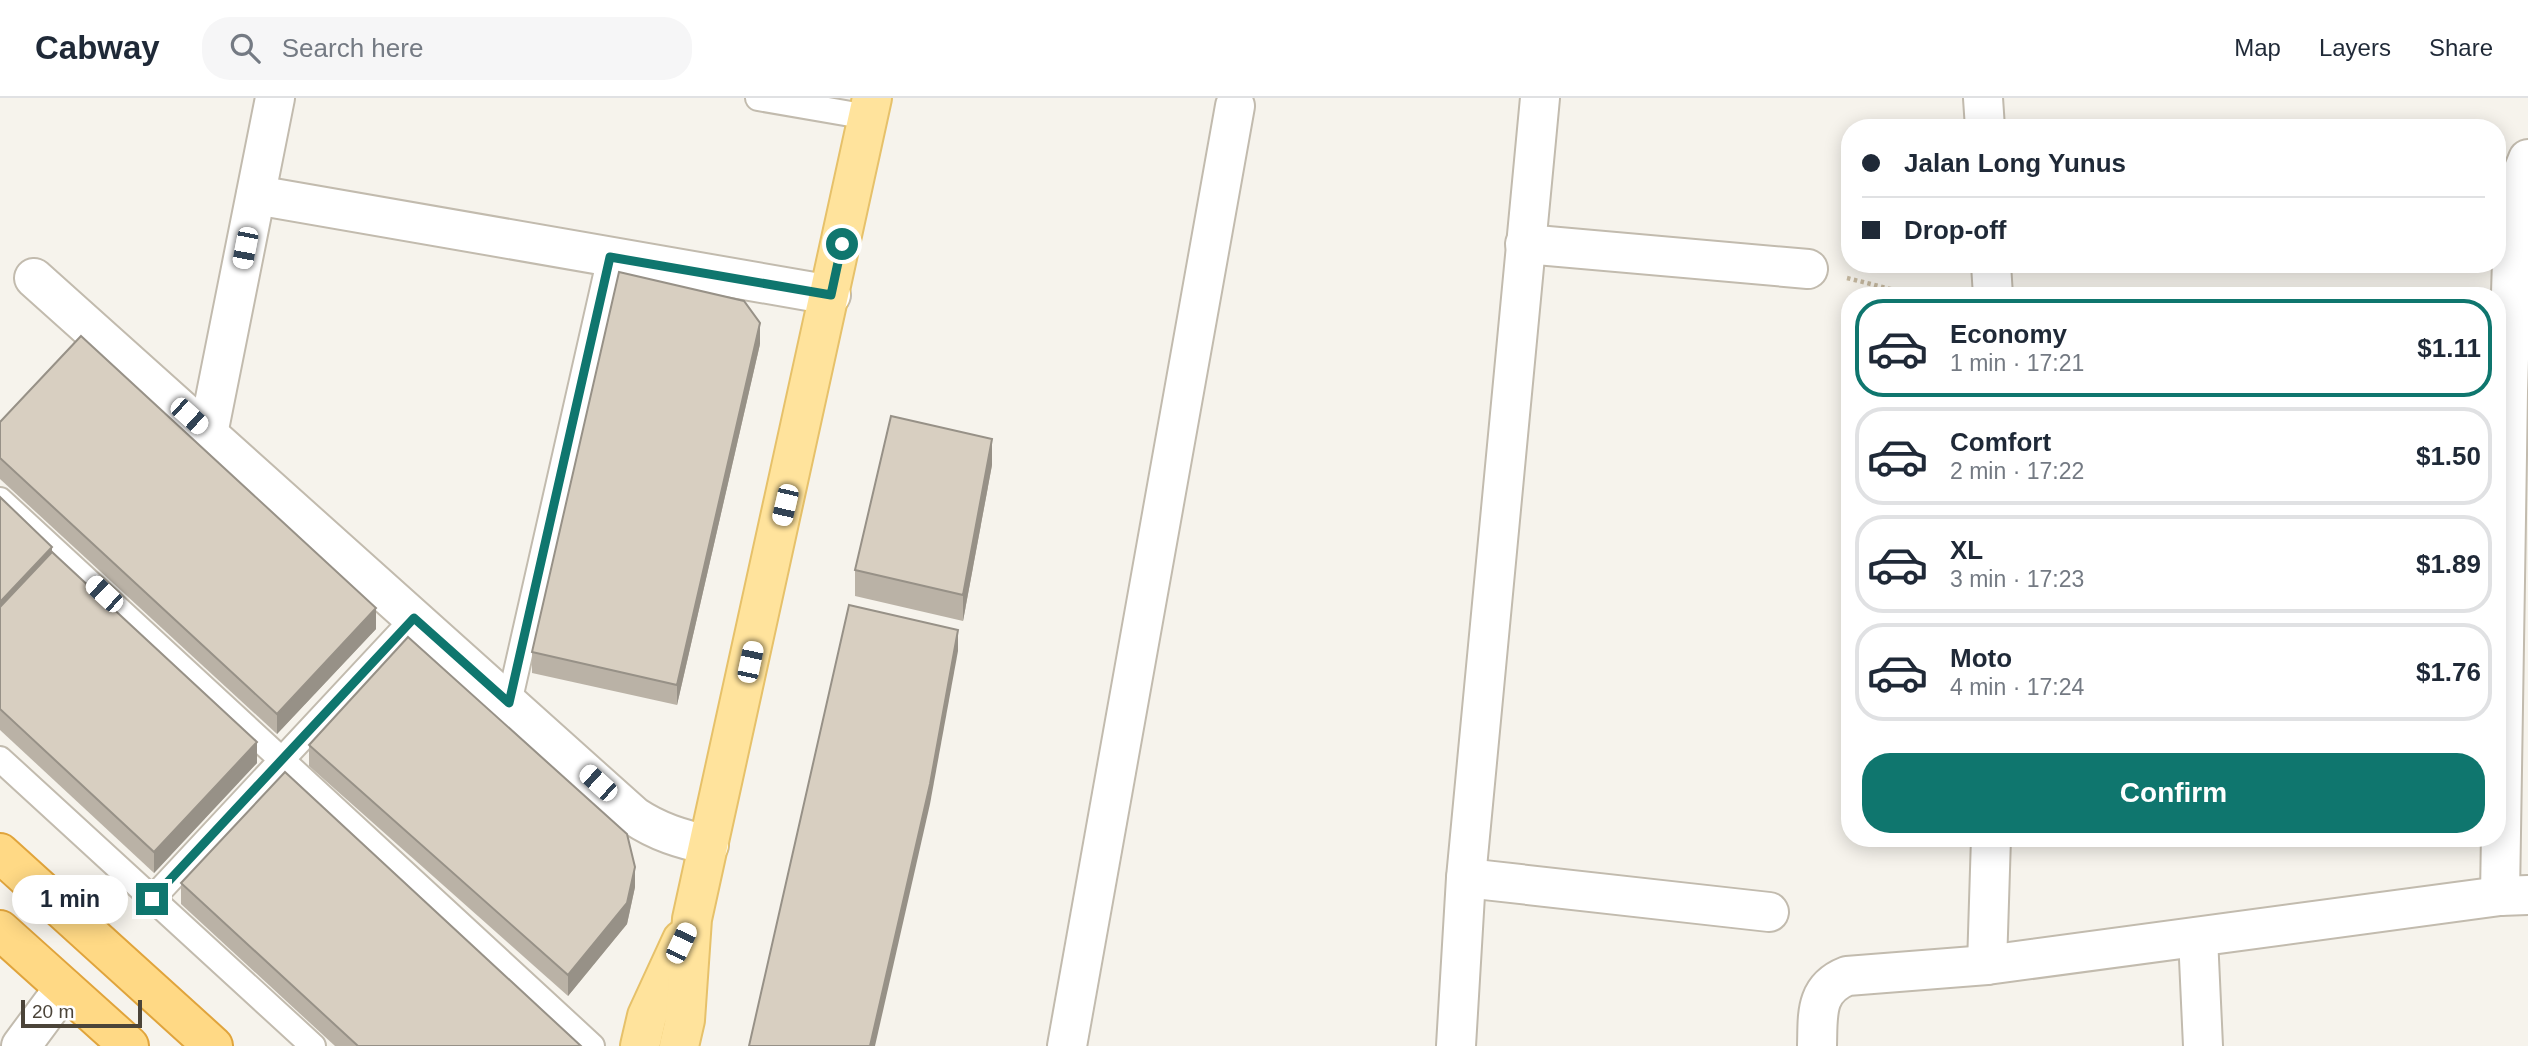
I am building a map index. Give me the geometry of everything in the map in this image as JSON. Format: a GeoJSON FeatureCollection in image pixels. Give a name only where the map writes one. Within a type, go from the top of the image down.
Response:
{"type":"FeatureCollection","features":[{"type":"Feature","properties":{"kind":"highway"},"geometry":{"type":"LineString","coordinates":[[0,853],[213,1046]]}},
{"type":"Feature","properties":{"kind":"highway"},"geometry":{"type":"LineString","coordinates":[[0,930],[129,1046]]}},
{"type":"Feature","properties":{"kind":"main road"},"geometry":{"type":"LineString","coordinates":[[679,1046],[685,1020],[692,919],[870,108]]}},
{"type":"Feature","properties":{"kind":"main road"},"geometry":{"type":"LineString","coordinates":[[640,1046],[647,1016],[692,919]]}},
{"type":"Feature","properties":{"kind":"street"},"geometry":{"type":"LineString","coordinates":[[208,434],[275,98]]}},
{"type":"Feature","properties":{"kind":"street"},"geometry":{"type":"LineString","coordinates":[[1456,1046],[1466,878],[1540,98]]}},
{"type":"Feature","properties":{"kind":"street"},"geometry":{"type":"LineString","coordinates":[[1983,98],[1984,119]]}},
{"type":"Feature","properties":{"kind":"street"},"geometry":{"type":"LineString","coordinates":[[1068,1046],[1235,106]]}},
{"type":"Feature","properties":{"kind":"street"},"geometry":{"type":"LineString","coordinates":[[1817,1046],[1821,995],[1836,980],[1847,976],[1987,965],[2514,895],[2514,194],[2528,159]]}},
{"type":"Feature","properties":{"kind":"street"},"geometry":{"type":"LineString","coordinates":[[256,195],[831,295]]}},
{"type":"Feature","properties":{"kind":"street"},"geometry":{"type":"LineString","coordinates":[[1525,244],[1808,270]]}},
{"type":"Feature","properties":{"kind":"street"},"geometry":{"type":"LineString","coordinates":[[34,278],[652,828],[709,845]]}},
{"type":"Feature","properties":{"kind":"street"},"geometry":{"type":"LineString","coordinates":[[1987,965],[1991,847]]}},
{"type":"Feature","properties":{"kind":"street"},"geometry":{"type":"LineString","coordinates":[[1466,878],[1769,912]]}},
{"type":"Feature","properties":{"kind":"street"},"geometry":{"type":"LineString","coordinates":[[2198,937],[2203,1046]]}},
{"type":"Feature","properties":{"kind":"street"},"geometry":{"type":"LineString","coordinates":[[20,1046],[64,988]]}},
{"type":"Feature","properties":{"kind":"lane"},"geometry":{"type":"LineString","coordinates":[[758,98],[870,108]]}},
{"type":"Feature","properties":{"kind":"lane"},"geometry":{"type":"LineString","coordinates":[[509,703],[610,257]]}},
{"type":"Feature","properties":{"kind":"lane"},"geometry":{"type":"LineString","coordinates":[[0,500],[592,1046]]}},
{"type":"Feature","properties":{"kind":"lane"},"geometry":{"type":"LineString","coordinates":[[152,899],[414,618]]}},
{"type":"Feature","properties":{"kind":"lane"},"geometry":{"type":"LineString","coordinates":[[0,759],[313,1046]]}},
{"type":"Feature","properties":{"kind":"path"},"geometry":{"type":"LineString","coordinates":[[1808,270],[1880,287]]}},
{"type":"Feature","properties":{"kind":"building"},"geometry":{"type":"Polygon","coordinates":[[[619,272],[744,301],[760,323],[677,685],[532,652],[619,272]]]}},
{"type":"Feature","properties":{"kind":"building"},"geometry":{"type":"Polygon","coordinates":[[[81,336],[376,608],[277,714],[0,458],[0,422],[81,336]]]}},
{"type":"Feature","properties":{"kind":"building"},"geometry":{"type":"Polygon","coordinates":[[[891,416],[992,439],[963,595],[855,570],[891,416]]]}},
{"type":"Feature","properties":{"kind":"building"},"geometry":{"type":"Polygon","coordinates":[[[0,497],[52,547],[0,602],[0,497]]]}},
{"type":"Feature","properties":{"kind":"building"},"geometry":{"type":"Polygon","coordinates":[[[52,552],[257,742],[154,852],[0,709],[0,607],[52,552]]]}},
{"type":"Feature","properties":{"kind":"building"},"geometry":{"type":"Polygon","coordinates":[[[849,605],[958,630],[930,784],[870,1046],[749,1046],[849,605]]]}},
{"type":"Feature","properties":{"kind":"building"},"geometry":{"type":"Polygon","coordinates":[[[408,637],[627,834],[635,867],[627,903],[568,975],[309,745],[408,637]]]}},
{"type":"Feature","properties":{"kind":"building"},"geometry":{"type":"Polygon","coordinates":[[[285,772],[581,1046],[358,1046],[181,883],[285,772]]]}},
{"type":"Feature","properties":{"kind":"route"},"geometry":{"type":"LineString","coordinates":[[152,899],[414,618],[509,703],[610,257],[831,295],[842,244]]}}]}
